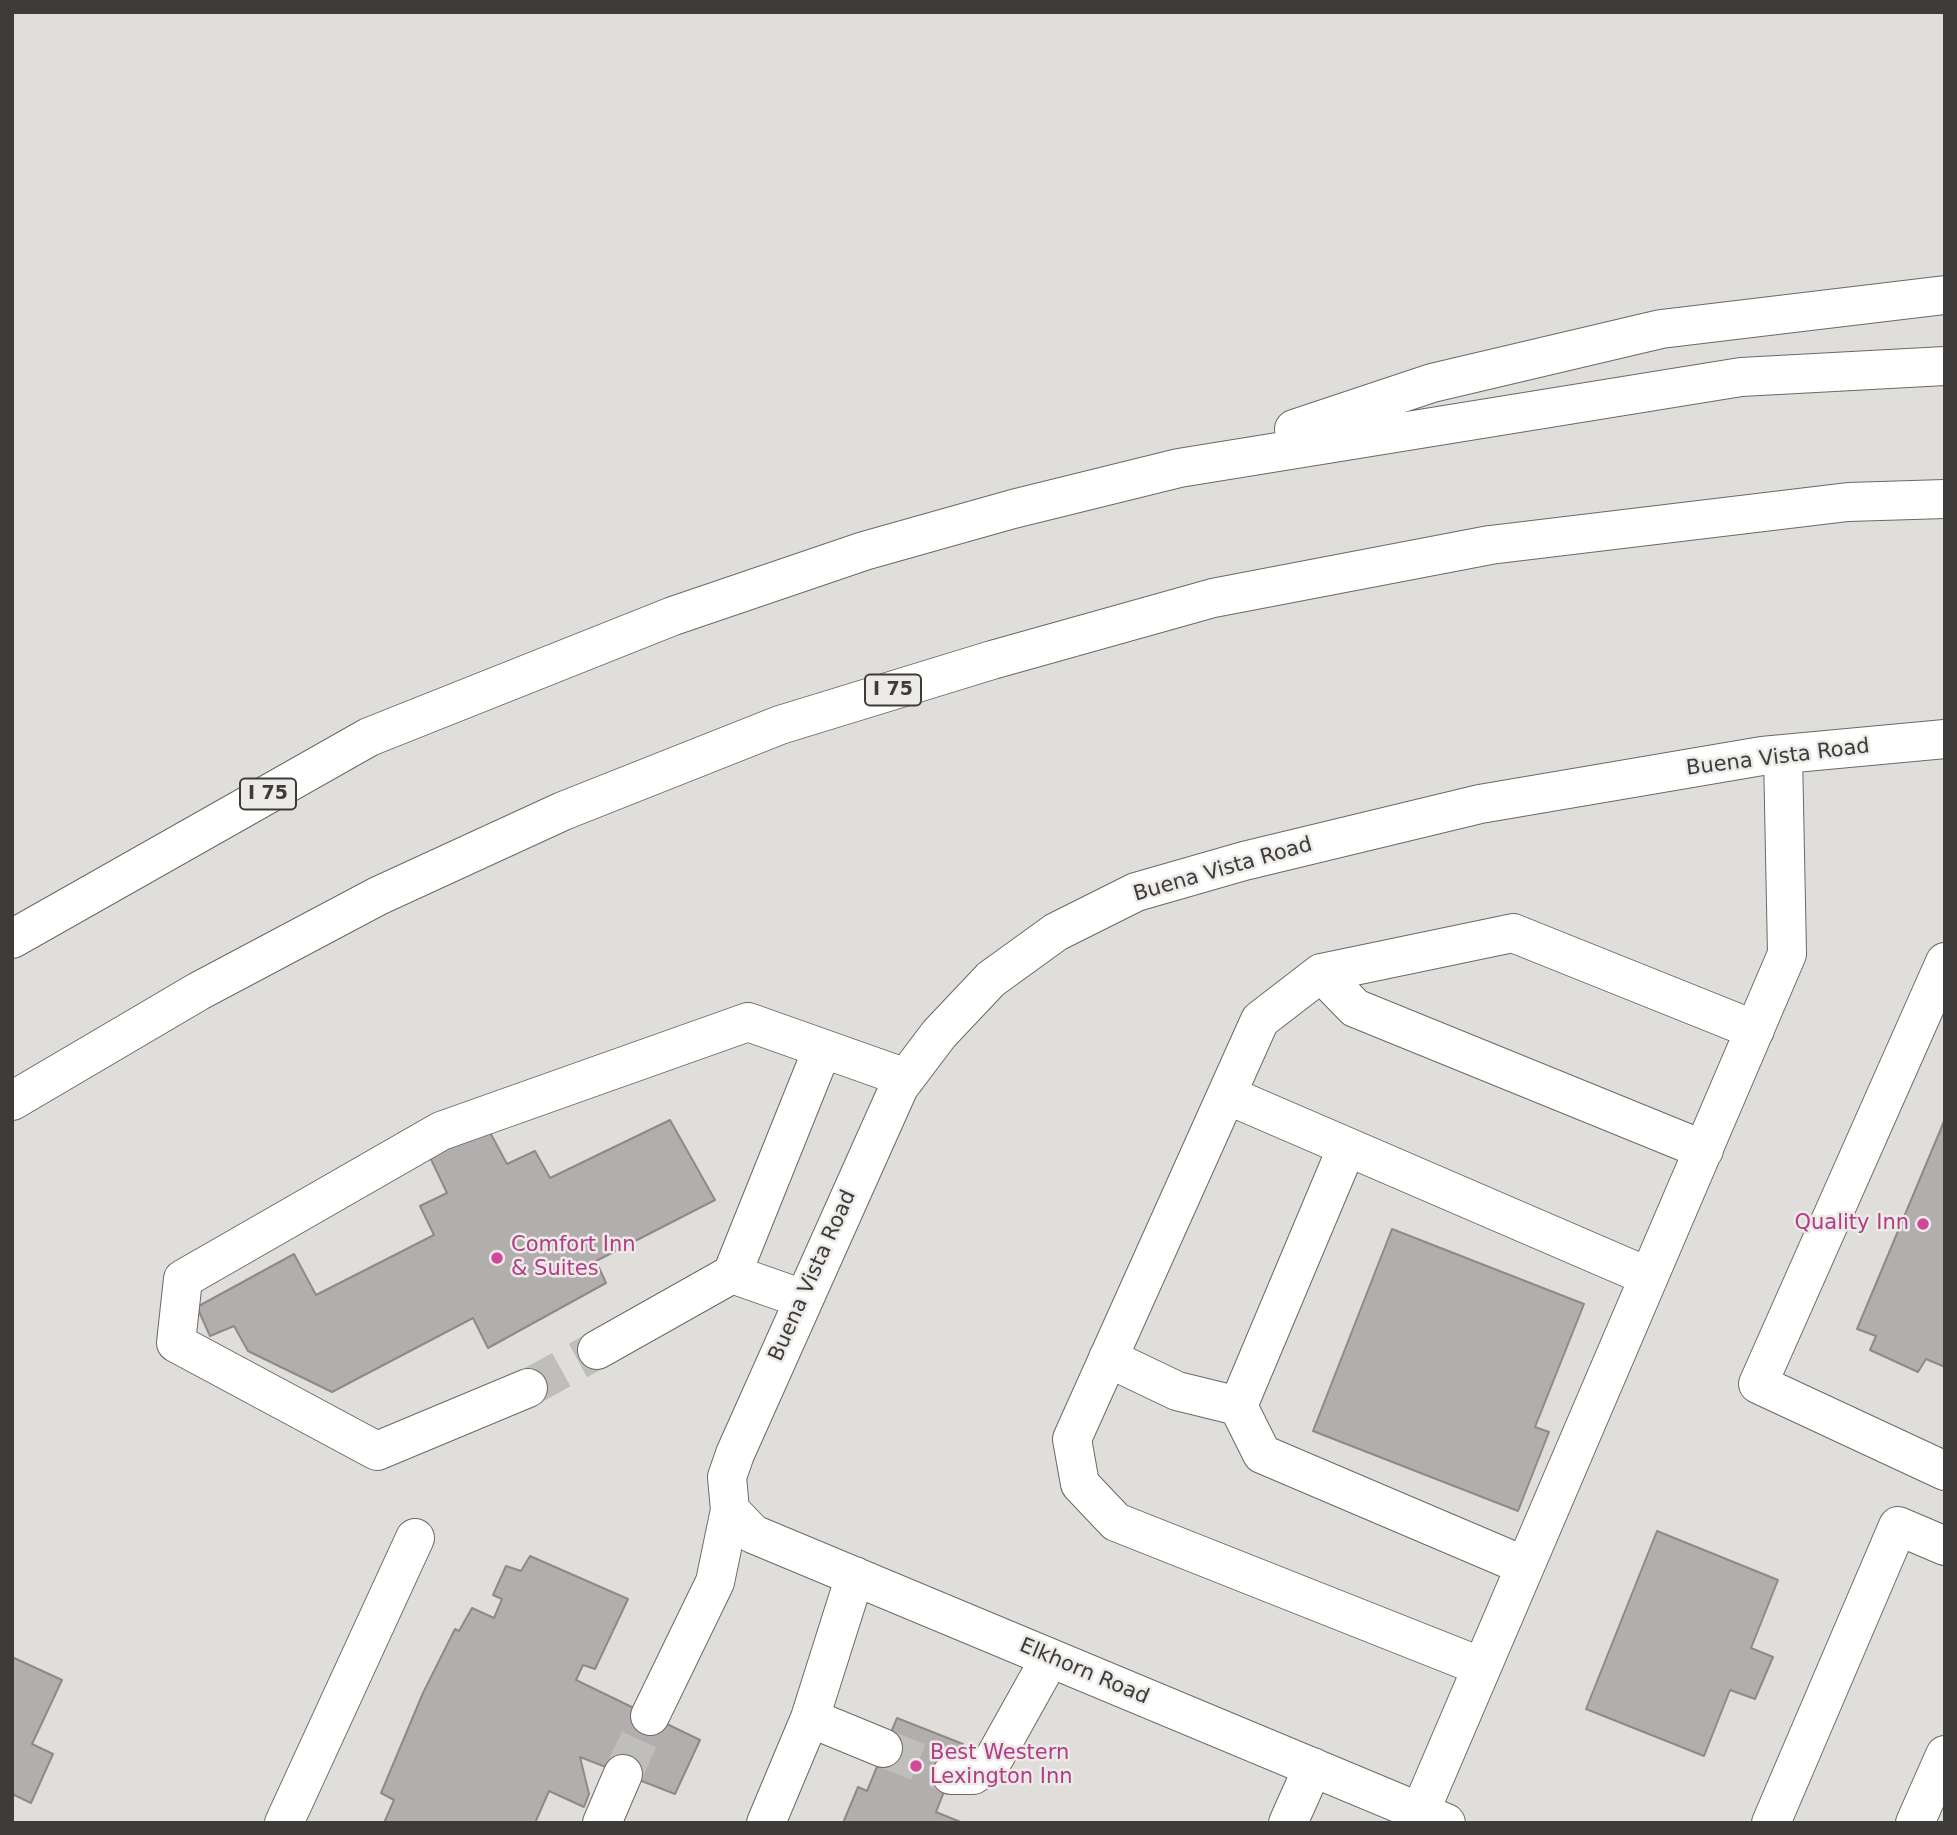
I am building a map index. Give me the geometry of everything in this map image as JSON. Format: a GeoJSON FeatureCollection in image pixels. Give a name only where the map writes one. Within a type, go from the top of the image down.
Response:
{"type":"FeatureCollection","features":[{"type":"Feature","properties":{"kind":"main road"},"geometry":{"type":"LineString","coordinates":[[1179,468],[1432,383],[1661,329],[1945,295]]}},
{"type":"Feature","properties":{"kind":"main road","name":"I 75"},"geometry":{"type":"LineString","coordinates":[[12,939],[369,737],[673,616],[864,551],[1013,509],[1179,468],[1741,377],[1945,366]]}},
{"type":"Feature","properties":{"kind":"main road","name":"I 75"},"geometry":{"type":"LineString","coordinates":[[12,1101],[199,991],[378,896],[563,811],[780,724],[992,660],[1213,598],[1490,545],[1848,502],[1945,499]]}},
{"type":"Feature","properties":{"kind":"main road"},"geometry":{"type":"LineString","coordinates":[[1848,502],[1945,516]]}},
{"type":"Feature","properties":{"kind":"main road","name":"Buena Vista Road"},"geometry":{"type":"LineString","coordinates":[[650,1716],[715,1582],[730,1510],[727,1477],[735,1454],[871,1144],[906,1078],[939,1034],[991,979],[1056,932],[1136,892],[1244,861],[1480,804],[1783,754],[1945,739]]}},
{"type":"Feature","properties":{"kind":"main road"},"geometry":{"type":"LineString","coordinates":[[1433,1817],[1482,1667],[1787,954],[1783,754]]}},
{"type":"Feature","properties":{"kind":"main road"},"geometry":{"type":"LineString","coordinates":[[1482,1667],[1116,1522],[1080,1484],[1072,1439],[1260,1020],[1321,973],[1513,933],[1755,1030]]}},
{"type":"Feature","properties":{"kind":"main road"},"geometry":{"type":"LineString","coordinates":[[1945,962],[1758,1384],[1945,1471]]}},
{"type":"Feature","properties":{"kind":"main road"},"geometry":{"type":"LineString","coordinates":[[1321,973],[1355,1008],[1704,1150]]}},
{"type":"Feature","properties":{"kind":"main road"},"geometry":{"type":"LineString","coordinates":[[528,1388],[377,1451],[176,1343],[183,1279],[441,1131],[748,1022],[906,1078]]}},
{"type":"Feature","properties":{"kind":"main road"},"geometry":{"type":"LineString","coordinates":[[597,1350],[732,1274],[822,1050]]}},
{"type":"Feature","properties":{"kind":"main road"},"geometry":{"type":"LineString","coordinates":[[1227,1095],[1649,1277]]}},
{"type":"Feature","properties":{"kind":"main road"},"geometry":{"type":"LineString","coordinates":[[1347,1147],[1238,1406],[1262,1454],[1525,1566]]}},
{"type":"Feature","properties":{"kind":"main road"},"geometry":{"type":"LineString","coordinates":[[732,1274],[803,1299]]}},
{"type":"Feature","properties":{"kind":"main road"},"geometry":{"type":"LineString","coordinates":[[1108,1358],[1177,1391],[1238,1406]]}},
{"type":"Feature","properties":{"kind":"main road","name":"Elkhorn Road"},"geometry":{"type":"LineString","coordinates":[[730,1510],[753,1534],[1433,1817]]}},
{"type":"Feature","properties":{"kind":"main road"},"geometry":{"type":"LineString","coordinates":[[1771,1823],[1898,1526],[1945,1546]]}},
{"type":"Feature","properties":{"kind":"main road"},"geometry":{"type":"LineString","coordinates":[[284,1823],[415,1538]]}},
{"type":"Feature","properties":{"kind":"main road"},"geometry":{"type":"LineString","coordinates":[[766,1823],[810,1718],[855,1576]]}},
{"type":"Feature","properties":{"kind":"main road"},"geometry":{"type":"LineString","coordinates":[[951,1775],[973,1774],[992,1762],[1050,1658]]}},
{"type":"Feature","properties":{"kind":"main road"},"geometry":{"type":"LineString","coordinates":[[810,1718],[883,1748]]}},
{"type":"Feature","properties":{"kind":"main road"},"geometry":{"type":"LineString","coordinates":[[1915,1823],[1945,1755]]}},
{"type":"Feature","properties":{"kind":"main road"},"geometry":{"type":"LineString","coordinates":[[1288,1823],[1312,1767]]}},
{"type":"Feature","properties":{"kind":"main road"},"geometry":{"type":"LineString","coordinates":[[602,1823],[623,1774]]}},
{"type":"Feature","properties":{"kind":"building","name":"Quality Inn"},"geometry":{"type":"Polygon","coordinates":[[[1945,1119],[1945,1367],[1926,1359],[1918,1372],[1870,1350],[1876,1336],[1857,1329],[1945,1119]]]}},
{"type":"Feature","properties":{"kind":"building","name":"Comfort Inn & Suites"},"geometry":{"type":"Polygon","coordinates":[[[670,1120],[715,1200],[596,1261],[606,1283],[488,1348],[473,1318],[332,1392],[248,1351],[234,1326],[210,1336],[197,1307],[294,1254],[316,1295],[434,1235],[420,1206],[447,1193],[428,1153],[486,1125],[507,1164],[535,1151],[550,1178],[670,1120]]]}},
{"type":"Feature","properties":{"kind":"building"},"geometry":{"type":"Polygon","coordinates":[[[1392,1229],[1584,1304],[1535,1427],[1549,1432],[1518,1511],[1313,1431],[1392,1229]]]}},
{"type":"Feature","properties":{"kind":"building"},"geometry":{"type":"Polygon","coordinates":[[[1657,1531],[1778,1580],[1751,1648],[1773,1657],[1755,1699],[1730,1690],[1704,1756],[1586,1709],[1657,1531]]]}},
{"type":"Feature","properties":{"kind":"building"},"geometry":{"type":"Polygon","coordinates":[[[530,1556],[628,1599],[595,1669],[583,1665],[576,1680],[700,1740],[675,1794],[580,1757],[589,1794],[584,1807],[549,1791],[535,1823],[384,1823],[394,1800],[381,1793],[423,1693],[455,1629],[459,1631],[472,1608],[494,1618],[502,1599],[493,1595],[506,1566],[521,1571],[530,1556]]]}},
{"type":"Feature","properties":{"kind":"building"},"geometry":{"type":"Polygon","coordinates":[[[12,1657],[62,1680],[32,1744],[53,1754],[31,1803],[12,1794],[12,1657]]]}},
{"type":"Feature","properties":{"kind":"building","name":"Best Western Lexington Inn"},"geometry":{"type":"Polygon","coordinates":[[[897,1718],[963,1744],[936,1812],[963,1823],[843,1823],[858,1787],[867,1791],[897,1718]]]}},
{"type":"Feature","properties":{"kind":"tunnel"},"geometry":{"type":"LineString","coordinates":[[528,1388],[597,1350]]}},
{"type":"Feature","properties":{"kind":"tunnel"},"geometry":{"type":"LineString","coordinates":[[623,1774],[650,1716]]}},
{"type":"Feature","properties":{"kind":"tunnel"},"geometry":{"type":"LineString","coordinates":[[883,1748],[951,1775]]}},
{"type":"Feature","properties":{"kind":"place","name":"Quality Inn"},"geometry":{"type":"Point","coordinates":[1923,1224]}},
{"type":"Feature","properties":{"kind":"place","name":"Comfort Inn & Suites"},"geometry":{"type":"Point","coordinates":[497,1258]}},
{"type":"Feature","properties":{"kind":"place","name":"Best Western Lexington Inn"},"geometry":{"type":"Point","coordinates":[916,1766]}}]}
